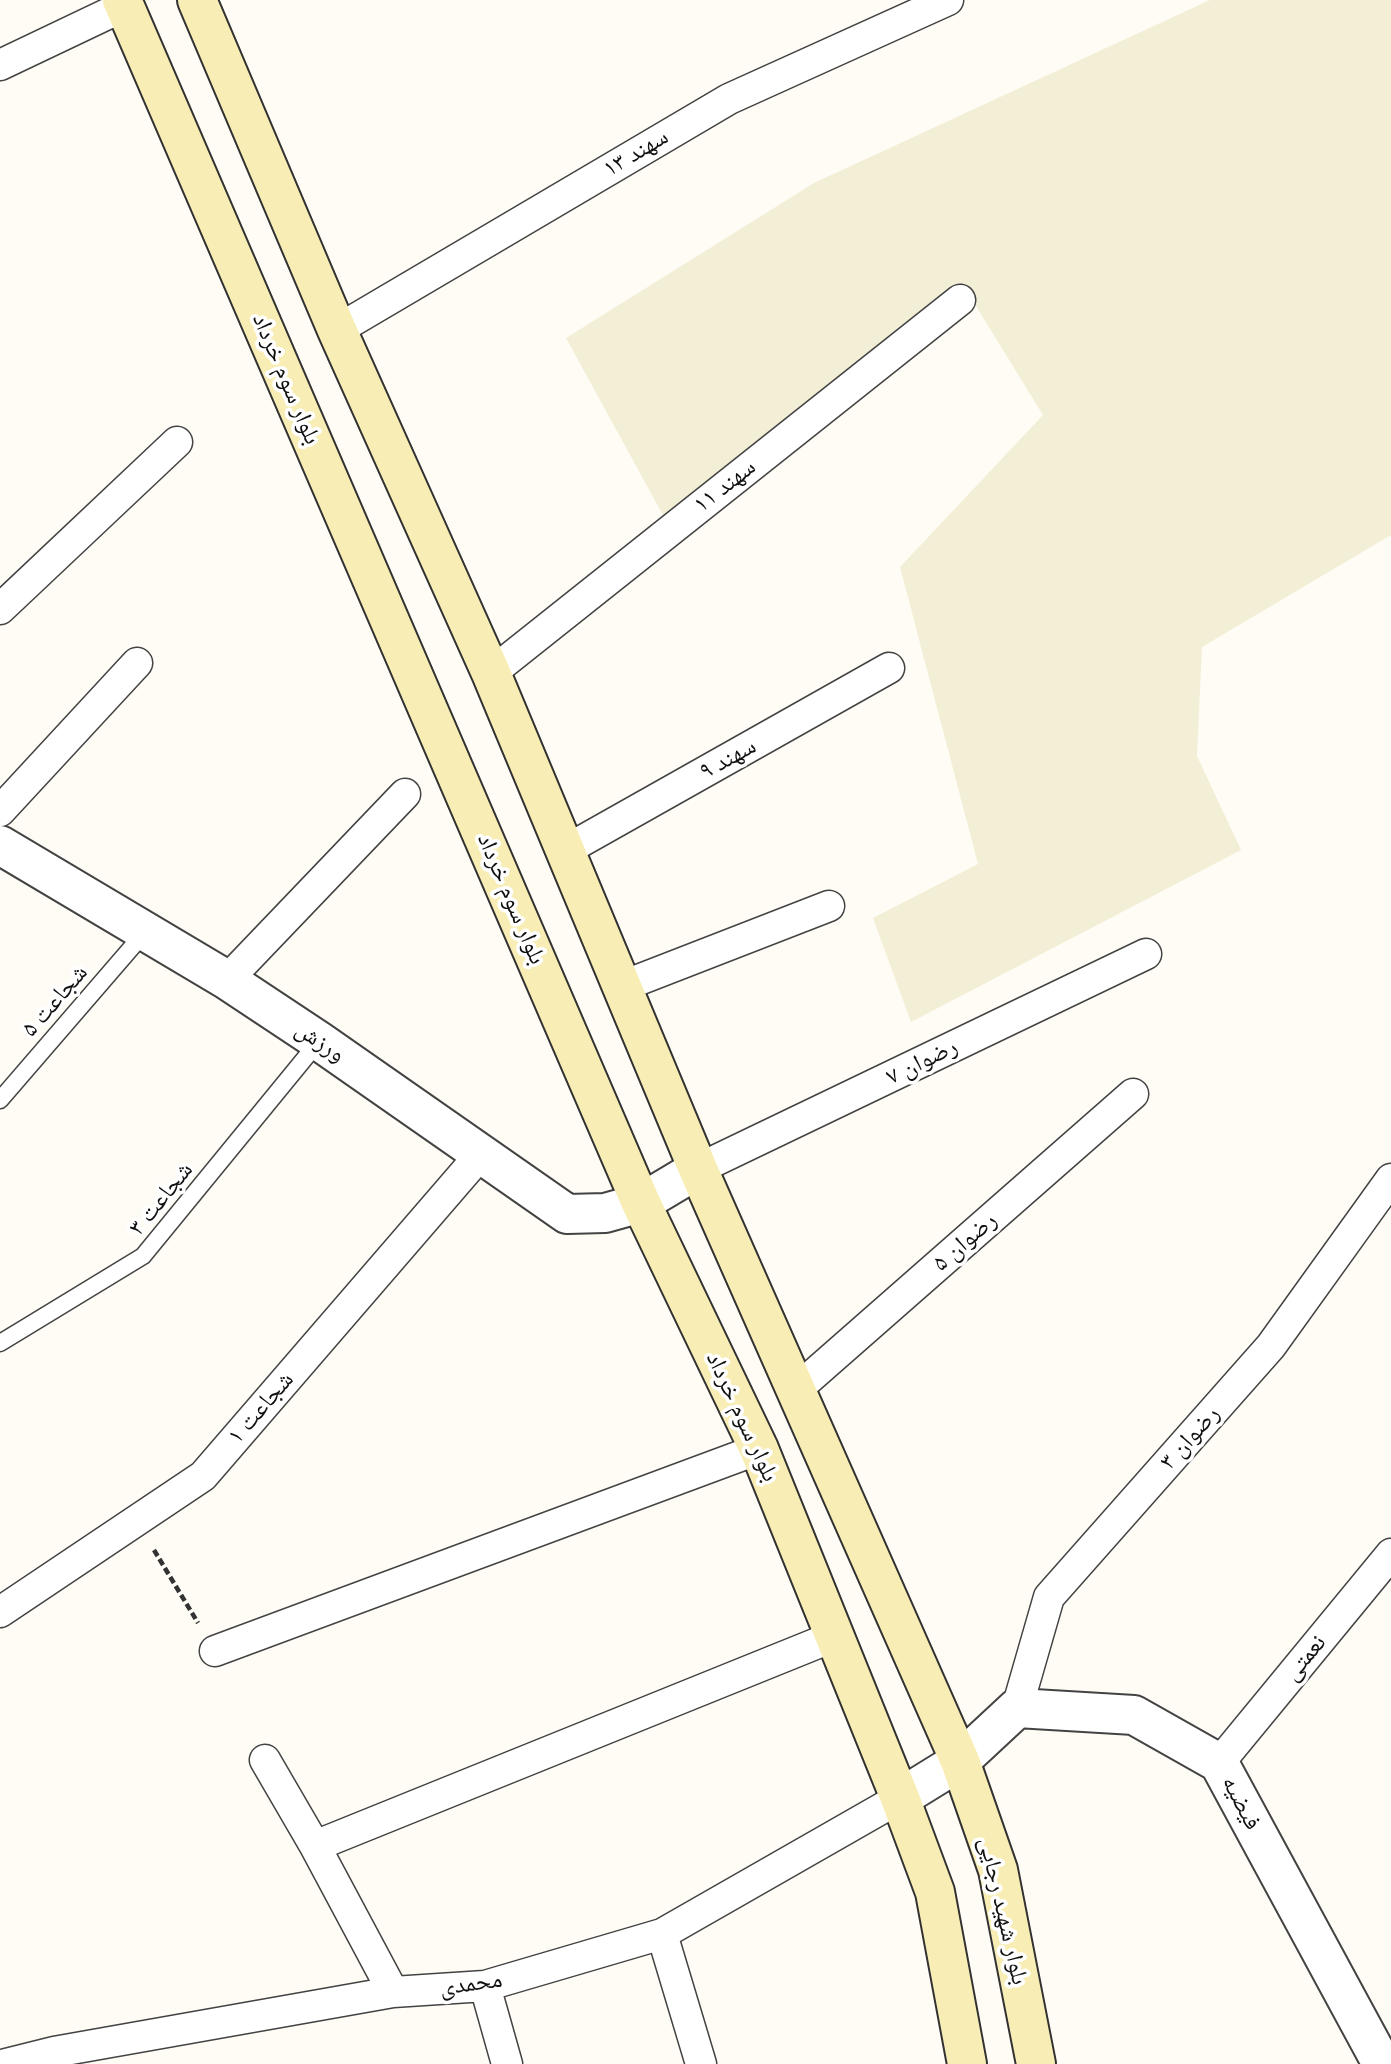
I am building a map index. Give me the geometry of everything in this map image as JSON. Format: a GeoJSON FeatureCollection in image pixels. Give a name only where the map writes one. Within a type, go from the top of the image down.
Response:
{"type":"FeatureCollection","features":[{"type":"Feature","properties":{"kind":"main road"},"geometry":{"type":"LineString","coordinates":[[197,0],[337,330],[491,673],[698,1169],[960,1761]]}},
{"type":"Feature","properties":{"kind":"main road","name":"بلوار سوم خرداد"},"geometry":{"type":"LineString","coordinates":[[123,3],[641,1203],[759,1449],[900,1798]]}},
{"type":"Feature","properties":{"kind":"main road","name":"بلوار شهید رجایی"},"geometry":{"type":"LineString","coordinates":[[960,1761],[998,1870],[1035,2064]]}},
{"type":"Feature","properties":{"kind":"main road"},"geometry":{"type":"LineString","coordinates":[[900,1798],[935,1892],[967,2064]]}},
{"type":"Feature","properties":{"kind":"street","name":"سهند ۱۳"},"geometry":{"type":"LineString","coordinates":[[337,330],[729,99],[948,0]]}},
{"type":"Feature","properties":{"kind":"street"},"geometry":{"type":"LineString","coordinates":[[0,65],[123,3]]}},
{"type":"Feature","properties":{"kind":"street","name":"سهند ۱۱"},"geometry":{"type":"LineString","coordinates":[[491,673],[960,300]]}},
{"type":"Feature","properties":{"kind":"street"},"geometry":{"type":"LineString","coordinates":[[0,609],[177,442]]}},
{"type":"Feature","properties":{"kind":"street"},"geometry":{"type":"LineString","coordinates":[[0,811],[137,663]]}},
{"type":"Feature","properties":{"kind":"street","name":"سهند ۹"},"geometry":{"type":"LineString","coordinates":[[566,850],[889,667]]}},
{"type":"Feature","properties":{"kind":"street"},"geometry":{"type":"LineString","coordinates":[[228,980],[405,794]]}},
{"type":"Feature","properties":{"kind":"street","name":"ورزش"},"geometry":{"type":"LineString","coordinates":[[0,845],[228,980],[566,1214],[605,1213],[641,1203],[698,1169]]}},
{"type":"Feature","properties":{"kind":"street"},"geometry":{"type":"LineString","coordinates":[[623,986],[828,905]]}},
{"type":"Feature","properties":{"kind":"street","name":"رضوان ۷"},"geometry":{"type":"LineString","coordinates":[[698,1169],[1146,954]]}},
{"type":"Feature","properties":{"kind":"street","name":"رضوان ۵"},"geometry":{"type":"LineString","coordinates":[[797,1389],[1133,1094]]}},
{"type":"Feature","properties":{"kind":"street","name":"شجاعت ۱"},"geometry":{"type":"LineString","coordinates":[[0,1612],[202,1476],[480,1155]]}},
{"type":"Feature","properties":{"kind":"street","name":"رضوان ۳"},"geometry":{"type":"LineString","coordinates":[[1017,1708],[1049,1597],[1272,1346],[1391,1179]]}},
{"type":"Feature","properties":{"kind":"street"},"geometry":{"type":"LineString","coordinates":[[215,1651],[759,1449]]}},
{"type":"Feature","properties":{"kind":"street","name":"نعمتی"},"geometry":{"type":"LineString","coordinates":[[1219,1763],[1391,1554]]}},
{"type":"Feature","properties":{"kind":"street"},"geometry":{"type":"LineString","coordinates":[[315,1846],[835,1636]]}},
{"type":"Feature","properties":{"kind":"street"},"geometry":{"type":"LineString","coordinates":[[900,1798],[960,1761],[1017,1708]]}},
{"type":"Feature","properties":{"kind":"street","name":"فیضیه"},"geometry":{"type":"LineString","coordinates":[[1017,1708],[1134,1715],[1219,1763],[1382,2064]]}},
{"type":"Feature","properties":{"kind":"street"},"geometry":{"type":"LineString","coordinates":[[265,1760],[315,1846],[393,1992]]}},
{"type":"Feature","properties":{"kind":"street","name":"محمدی"},"geometry":{"type":"LineString","coordinates":[[6,2064],[57,2058],[393,1992],[485,1986],[662,1934],[900,1798]]}},
{"type":"Feature","properties":{"kind":"street"},"geometry":{"type":"LineString","coordinates":[[662,1934],[701,2064]]}},
{"type":"Feature","properties":{"kind":"street"},"geometry":{"type":"LineString","coordinates":[[485,1986],[507,2064]]}},
{"type":"Feature","properties":{"kind":"lane","name":"شجاعت ۵"},"geometry":{"type":"LineString","coordinates":[[0,1100],[145,932]]}},
{"type":"Feature","properties":{"kind":"lane","name":"شجاعت ۳"},"geometry":{"type":"LineString","coordinates":[[0,1343],[143,1256],[319,1041]]}},
{"type":"Feature","properties":{"kind":"path"},"geometry":{"type":"LineString","coordinates":[[137,1522],[215,1651]]}},
{"type":"Feature","properties":{"kind":"shaded area"},"geometry":{"type":"Polygon","coordinates":[[[1210,0],[1391,0],[1391,535],[1202,647],[1197,756],[1241,850],[911,1022],[873,918],[978,864],[900,567],[1043,415],[971,298],[675,537],[566,338],[814,183],[1210,0]]]}}]}
